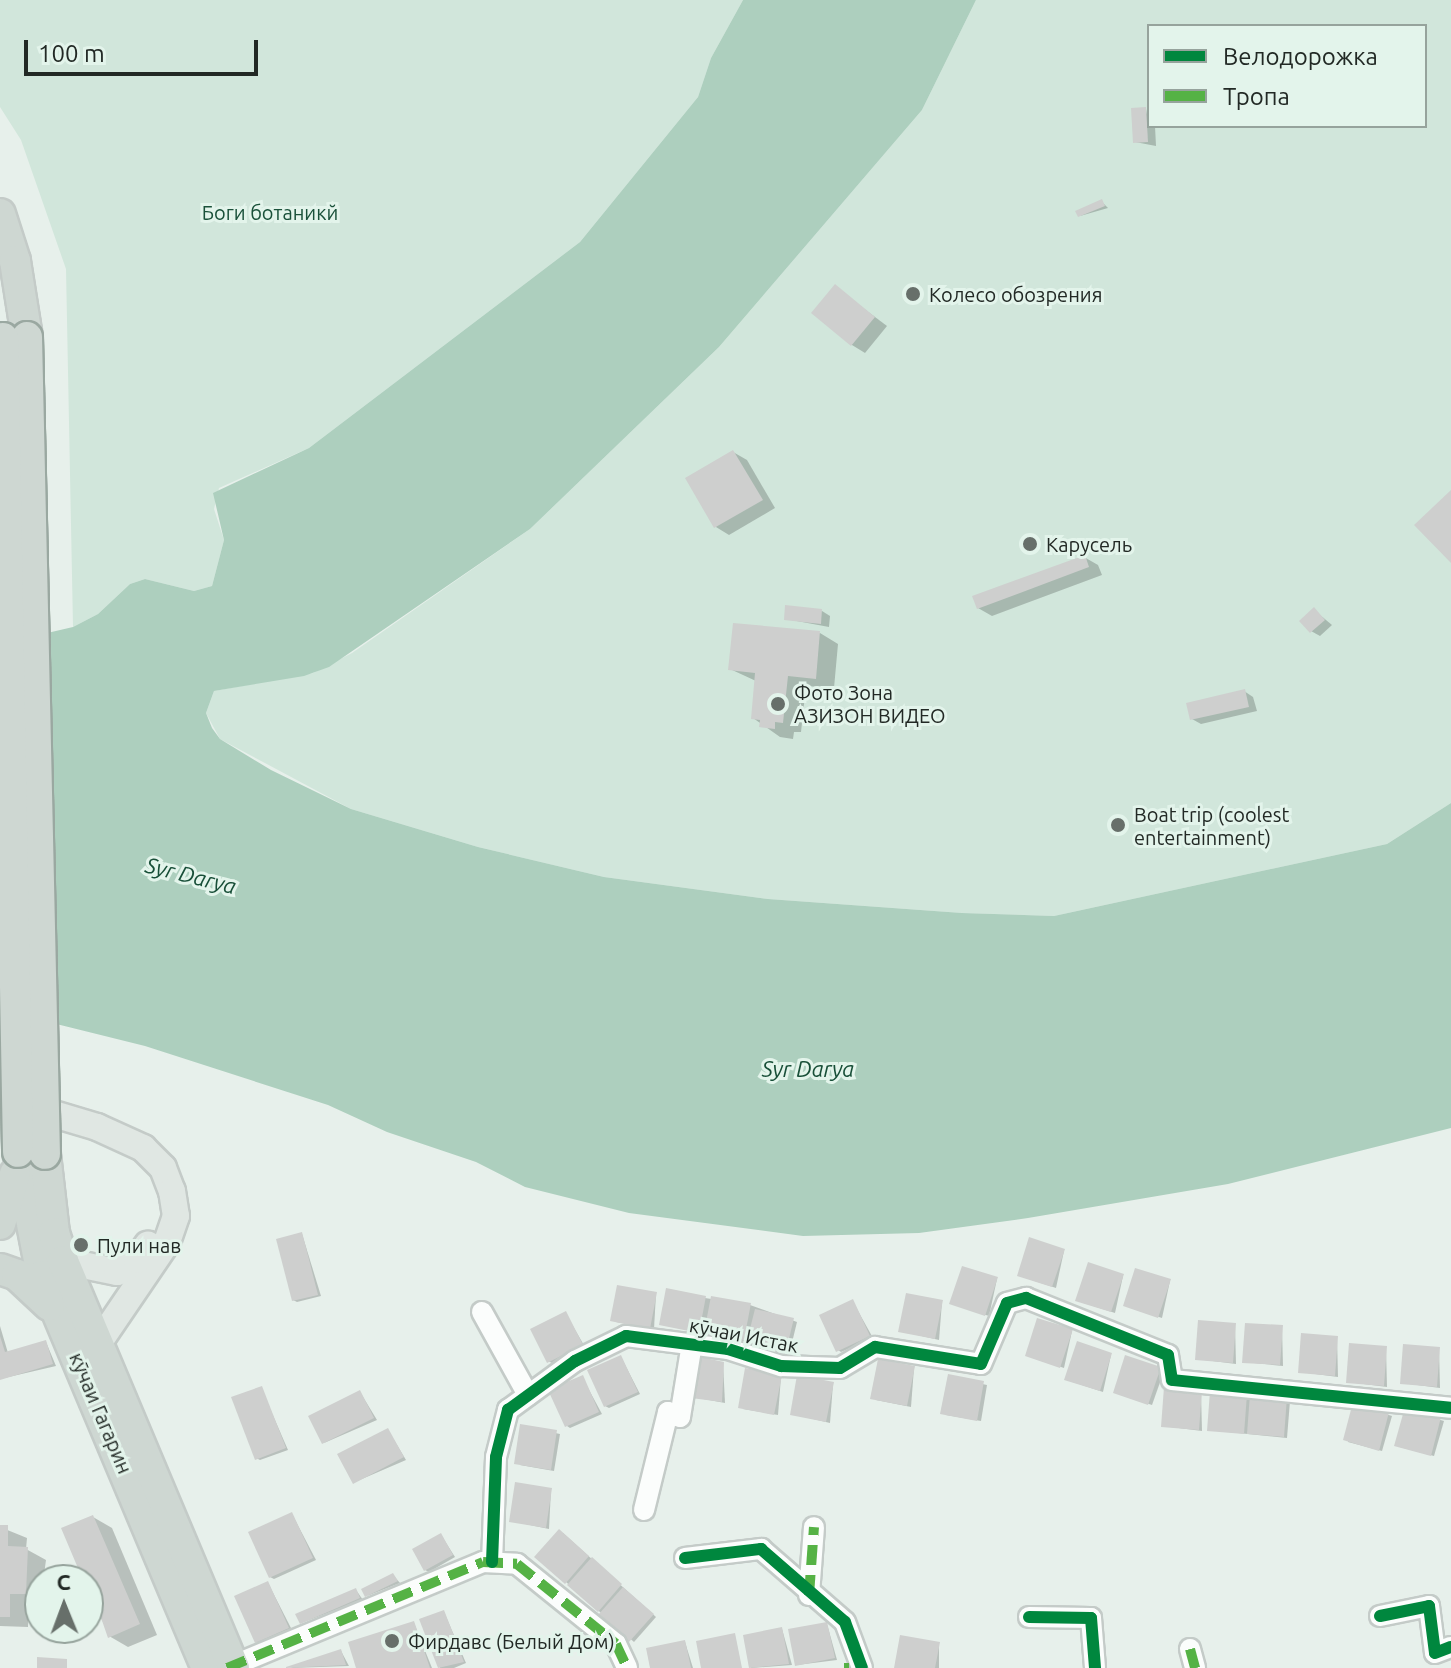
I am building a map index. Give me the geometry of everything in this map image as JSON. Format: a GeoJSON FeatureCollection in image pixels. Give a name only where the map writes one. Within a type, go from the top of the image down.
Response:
{"type":"FeatureCollection","features":[{"type":"Feature","properties":{"kind":"highway"},"geometry":{"type":"LineString","coordinates":[[0,214],[15,261],[10,331],[31,1153],[0,1224]]}},
{"type":"Feature","properties":{"kind":"highway","name":"кӯчаи Гагарин"},"geometry":{"type":"LineString","coordinates":[[31,1153],[63,1261],[225,1667]]}},
{"type":"Feature","properties":{"kind":"highway","name":"кӯчаи Гагарин"},"geometry":{"type":"LineString","coordinates":[[31,1153],[42,1276],[225,1667]]}},
{"type":"Feature","properties":{"kind":"highway"},"geometry":{"type":"LineString","coordinates":[[0,1269],[17,1275],[61,1316]]}},
{"type":"Feature","properties":{"kind":"main road"},"geometry":{"type":"LineString","coordinates":[[0,1098],[97,1127],[143,1148],[163,1168],[172,1191],[176,1216],[167,1242],[102,1358]]}},
{"type":"Feature","properties":{"kind":"main road"},"geometry":{"type":"LineString","coordinates":[[0,1109],[95,1137],[136,1158],[152,1173],[163,1198],[160,1221],[137,1260],[117,1272],[63,1261]]}},
{"type":"Feature","properties":{"kind":"street","name":"кӯчаи Истак"},"geometry":{"type":"LineString","coordinates":[[492,1562],[496,1457],[508,1410],[575,1361],[626,1336],[692,1344],[781,1366],[840,1368],[875,1347],[981,1364],[1007,1303],[1026,1298],[1168,1355],[1172,1380],[1451,1408]]}},
{"type":"Feature","properties":{"kind":"street"},"geometry":{"type":"LineString","coordinates":[[482,1312],[528,1395]]}},
{"type":"Feature","properties":{"kind":"street"},"geometry":{"type":"LineString","coordinates":[[644,1510],[668,1412],[680,1417],[692,1344]]}},
{"type":"Feature","properties":{"kind":"street"},"geometry":{"type":"LineString","coordinates":[[809,1595],[814,1527]]}},
{"type":"Feature","properties":{"kind":"street"},"geometry":{"type":"LineString","coordinates":[[685,1558],[761,1549],[809,1595],[845,1622],[862,1668]]}},
{"type":"Feature","properties":{"kind":"street"},"geometry":{"type":"LineString","coordinates":[[225,1667],[492,1562],[517,1564],[616,1644],[627,1668]]}},
{"type":"Feature","properties":{"kind":"street"},"geometry":{"type":"LineString","coordinates":[[1380,1616],[1429,1606],[1435,1653],[1451,1647]]}},
{"type":"Feature","properties":{"kind":"street"},"geometry":{"type":"LineString","coordinates":[[1029,1617],[1091,1618],[1095,1668]]}},
{"type":"Feature","properties":{"kind":"green space","name":"Боги ботаникй"},"geometry":{"type":"Polygon","coordinates":[[[0,0],[743,0],[711,58],[698,97],[580,242],[309,448],[219,488],[214,509],[224,540],[212,586],[194,591],[145,579],[130,584],[98,614],[73,627],[66,269],[21,140],[0,107],[0,0]]]}},
{"type":"Feature","properties":{"kind":"green space"},"geometry":{"type":"Polygon","coordinates":[[[976,0],[1451,0],[1451,803],[1387,844],[1054,916],[962,913],[768,899],[604,877],[478,847],[351,809],[220,739],[206,713],[214,691],[313,673],[352,653],[530,529],[719,347],[922,110],[976,0]]]}},
{"type":"Feature","properties":{"kind":"water","name":"Syr Darya"},"geometry":{"type":"Polygon","coordinates":[[[743,0],[976,0],[922,110],[719,347],[530,529],[329,667],[304,676],[214,691],[206,713],[212,728],[220,739],[271,770],[351,809],[478,847],[604,877],[768,899],[962,913],[1054,916],[1387,844],[1451,803],[1451,1128],[1228,1184],[1028,1218],[919,1233],[803,1236],[629,1213],[525,1187],[476,1162],[387,1132],[328,1105],[145,1046],[0,1010],[0,644],[73,627],[98,614],[130,584],[145,579],[194,591],[212,586],[224,540],[213,493],[309,448],[580,242],[698,97],[711,58],[743,0]]]}},
{"type":"Feature","properties":{"kind":"building"},"geometry":{"type":"Polygon","coordinates":[[[1146,107],[1148,142],[1133,143],[1131,108],[1146,107]]]}},
{"type":"Feature","properties":{"kind":"building"},"geometry":{"type":"Polygon","coordinates":[[[1102,199],[1105,206],[1078,217],[1075,211],[1102,199]]]}},
{"type":"Feature","properties":{"kind":"building"},"geometry":{"type":"Polygon","coordinates":[[[835,284],[875,317],[851,346],[811,313],[835,284]]]}},
{"type":"Feature","properties":{"kind":"building"},"geometry":{"type":"Polygon","coordinates":[[[733,450],[763,500],[714,528],[685,478],[733,450]]]}},
{"type":"Feature","properties":{"kind":"building"},"geometry":{"type":"Polygon","coordinates":[[[1451,490],[1451,563],[1414,525],[1451,490]]]}},
{"type":"Feature","properties":{"kind":"building"},"geometry":{"type":"Polygon","coordinates":[[[1085,555],[1089,567],[977,609],[972,596],[1085,555]]]}},
{"type":"Feature","properties":{"kind":"building"},"geometry":{"type":"Polygon","coordinates":[[[785,605],[822,609],[821,624],[784,620],[785,605]]]}},
{"type":"Feature","properties":{"kind":"building"},"geometry":{"type":"Polygon","coordinates":[[[1314,607],[1325,620],[1310,633],[1299,621],[1314,607]]]}},
{"type":"Feature","properties":{"kind":"building"},"geometry":{"type":"Polygon","coordinates":[[[733,623],[820,631],[816,679],[788,676],[783,723],[775,722],[775,729],[759,727],[760,720],[751,719],[755,673],[728,670],[733,623]]]}},
{"type":"Feature","properties":{"kind":"building"},"geometry":{"type":"Polygon","coordinates":[[[1245,689],[1249,707],[1190,720],[1186,703],[1245,689]]]}},
{"type":"Feature","properties":{"kind":"building"},"geometry":{"type":"Polygon","coordinates":[[[302,1232],[318,1295],[292,1301],[276,1239],[302,1232]]]}},
{"type":"Feature","properties":{"kind":"building"},"geometry":{"type":"Polygon","coordinates":[[[1029,1237],[1065,1249],[1052,1287],[1017,1276],[1029,1237]]]}},
{"type":"Feature","properties":{"kind":"building"},"geometry":{"type":"Polygon","coordinates":[[[1088,1262],[1124,1274],[1111,1312],[1075,1301],[1088,1262]]]}},
{"type":"Feature","properties":{"kind":"building"},"geometry":{"type":"Polygon","coordinates":[[[962,1266],[998,1277],[985,1316],[949,1304],[962,1266]]]}},
{"type":"Feature","properties":{"kind":"building"},"geometry":{"type":"Polygon","coordinates":[[[1135,1268],[1171,1279],[1158,1318],[1123,1306],[1135,1268]]]}},
{"type":"Feature","properties":{"kind":"building"},"geometry":{"type":"Polygon","coordinates":[[[617,1285],[657,1292],[650,1329],[610,1321],[617,1285]]]}},
{"type":"Feature","properties":{"kind":"building"},"geometry":{"type":"Polygon","coordinates":[[[666,1288],[706,1296],[699,1333],[659,1325],[666,1288]]]}},
{"type":"Feature","properties":{"kind":"building"},"geometry":{"type":"Polygon","coordinates":[[[906,1293],[943,1300],[935,1339],[898,1332],[906,1293]]]}},
{"type":"Feature","properties":{"kind":"building"},"geometry":{"type":"Polygon","coordinates":[[[711,1296],[751,1303],[744,1340],[704,1333],[711,1296]]]}},
{"type":"Feature","properties":{"kind":"building"},"geometry":{"type":"Polygon","coordinates":[[[853,1299],[870,1336],[836,1352],[819,1315],[853,1299]]]}},
{"type":"Feature","properties":{"kind":"building"},"geometry":{"type":"Polygon","coordinates":[[[755,1309],[794,1318],[785,1355],[746,1345],[755,1309]]]}},
{"type":"Feature","properties":{"kind":"building"},"geometry":{"type":"Polygon","coordinates":[[[566,1311],[583,1345],[547,1363],[530,1329],[566,1311]]]}},
{"type":"Feature","properties":{"kind":"building"},"geometry":{"type":"Polygon","coordinates":[[[1037,1318],[1073,1329],[1060,1368],[1025,1356],[1037,1318]]]}},
{"type":"Feature","properties":{"kind":"building"},"geometry":{"type":"Polygon","coordinates":[[[1198,1320],[1236,1323],[1233,1363],[1195,1360],[1198,1320]]]}},
{"type":"Feature","properties":{"kind":"building"},"geometry":{"type":"Polygon","coordinates":[[[1245,1323],[1283,1325],[1280,1365],[1242,1363],[1245,1323]]]}},
{"type":"Feature","properties":{"kind":"building"},"geometry":{"type":"Polygon","coordinates":[[[1301,1333],[1338,1336],[1335,1376],[1298,1373],[1301,1333]]]}},
{"type":"Feature","properties":{"kind":"building"},"geometry":{"type":"Polygon","coordinates":[[[0,1336],[5,1352],[46,1340],[53,1364],[0,1380],[0,1336]]]}},
{"type":"Feature","properties":{"kind":"building"},"geometry":{"type":"Polygon","coordinates":[[[1077,1341],[1112,1353],[1100,1391],[1064,1380],[1077,1341]]]}},
{"type":"Feature","properties":{"kind":"building"},"geometry":{"type":"Polygon","coordinates":[[[1349,1343],[1387,1346],[1384,1386],[1346,1383],[1349,1343]]]}},
{"type":"Feature","properties":{"kind":"building"},"geometry":{"type":"Polygon","coordinates":[[[1403,1344],[1440,1347],[1437,1387],[1400,1384],[1403,1344]]]}},
{"type":"Feature","properties":{"kind":"building"},"geometry":{"type":"Polygon","coordinates":[[[621,1355],[638,1392],[604,1407],[587,1370],[621,1355]]]}},
{"type":"Feature","properties":{"kind":"building"},"geometry":{"type":"Polygon","coordinates":[[[1125,1355],[1161,1367],[1148,1405],[1113,1393],[1125,1355]]]}},
{"type":"Feature","properties":{"kind":"building"},"geometry":{"type":"Polygon","coordinates":[[[696,1356],[724,1362],[722,1402],[691,1398],[696,1356]]]}},
{"type":"Feature","properties":{"kind":"building"},"geometry":{"type":"Polygon","coordinates":[[[878,1359],[915,1366],[907,1406],[870,1399],[878,1359]]]}},
{"type":"Feature","properties":{"kind":"building"},"geometry":{"type":"Polygon","coordinates":[[[745,1368],[782,1375],[774,1415],[738,1408],[745,1368]]]}},
{"type":"Feature","properties":{"kind":"building"},"geometry":{"type":"Polygon","coordinates":[[[948,1374],[984,1381],[977,1421],[940,1414],[948,1374]]]}},
{"type":"Feature","properties":{"kind":"building"},"geometry":{"type":"Polygon","coordinates":[[[583,1375],[599,1412],[565,1427],[548,1390],[583,1375]]]}},
{"type":"Feature","properties":{"kind":"building"},"geometry":{"type":"Polygon","coordinates":[[[797,1375],[834,1382],[826,1422],[790,1415],[797,1375]]]}},
{"type":"Feature","properties":{"kind":"building"},"geometry":{"type":"Polygon","coordinates":[[[262,1386],[286,1448],[255,1460],[231,1397],[262,1386]]]}},
{"type":"Feature","properties":{"kind":"building"},"geometry":{"type":"Polygon","coordinates":[[[1164,1387],[1202,1390],[1199,1430],[1161,1427],[1164,1387]]]}},
{"type":"Feature","properties":{"kind":"building"},"geometry":{"type":"Polygon","coordinates":[[[360,1390],[374,1418],[322,1444],[308,1416],[360,1390]]]}},
{"type":"Feature","properties":{"kind":"building"},"geometry":{"type":"Polygon","coordinates":[[[1210,1391],[1247,1394],[1244,1434],[1207,1431],[1210,1391]]]}},
{"type":"Feature","properties":{"kind":"building"},"geometry":{"type":"Polygon","coordinates":[[[1250,1394],[1287,1397],[1284,1437],[1247,1434],[1250,1394]]]}},
{"type":"Feature","properties":{"kind":"building"},"geometry":{"type":"Polygon","coordinates":[[[1353,1402],[1389,1412],[1379,1451],[1343,1440],[1353,1402]]]}},
{"type":"Feature","properties":{"kind":"building"},"geometry":{"type":"Polygon","coordinates":[[[1405,1407],[1441,1417],[1431,1456],[1394,1446],[1405,1407]]]}},
{"type":"Feature","properties":{"kind":"building"},"geometry":{"type":"Polygon","coordinates":[[[520,1424],[557,1430],[551,1470],[514,1464],[520,1424]]]}},
{"type":"Feature","properties":{"kind":"building"},"geometry":{"type":"Polygon","coordinates":[[[388,1428],[404,1457],[353,1484],[337,1454],[388,1428]]]}},
{"type":"Feature","properties":{"kind":"building"},"geometry":{"type":"Polygon","coordinates":[[[515,1482],[552,1488],[546,1528],[509,1522],[515,1482]]]}},
{"type":"Feature","properties":{"kind":"building"},"geometry":{"type":"Polygon","coordinates":[[[292,1512],[313,1558],[269,1578],[248,1532],[292,1512]]]}},
{"type":"Feature","properties":{"kind":"building"},"geometry":{"type":"Polygon","coordinates":[[[93,1515],[140,1624],[108,1638],[104,1626],[104,1564],[76,1564],[61,1528],[93,1515]]]}},
{"type":"Feature","properties":{"kind":"building"},"geometry":{"type":"Polygon","coordinates":[[[0,1525],[8,1525],[8,1546],[28,1547],[27,1564],[24,1564],[24,1594],[10,1594],[10,1617],[0,1617],[0,1525]]]}},
{"type":"Feature","properties":{"kind":"building"},"geometry":{"type":"Polygon","coordinates":[[[559,1529],[589,1556],[565,1584],[534,1557],[559,1529]]]}},
{"type":"Feature","properties":{"kind":"building"},"geometry":{"type":"Polygon","coordinates":[[[441,1533],[453,1555],[424,1571],[412,1549],[441,1533]]]}},
{"type":"Feature","properties":{"kind":"building"},"geometry":{"type":"Polygon","coordinates":[[[592,1557],[622,1584],[598,1612],[567,1585],[592,1557]]]}},
{"type":"Feature","properties":{"kind":"building"},"geometry":{"type":"Polygon","coordinates":[[[393,1573],[398,1581],[365,1597],[361,1589],[393,1573]]]}},
{"type":"Feature","properties":{"kind":"building"},"geometry":{"type":"Polygon","coordinates":[[[268,1581],[289,1628],[255,1643],[234,1596],[268,1581]]]}},
{"type":"Feature","properties":{"kind":"building"},"geometry":{"type":"Polygon","coordinates":[[[623,1587],[654,1614],[629,1642],[598,1615],[623,1587]]]}},
{"type":"Feature","properties":{"kind":"building"},"geometry":{"type":"Polygon","coordinates":[[[356,1588],[360,1598],[300,1624],[295,1614],[356,1588]]]}},
{"type":"Feature","properties":{"kind":"building"},"geometry":{"type":"Polygon","coordinates":[[[444,1610],[464,1662],[438,1668],[419,1619],[444,1610]]]}},
{"type":"Feature","properties":{"kind":"building"},"geometry":{"type":"Polygon","coordinates":[[[414,1621],[430,1668],[356,1668],[348,1642],[414,1621]]]}},
{"type":"Feature","properties":{"kind":"building"},"geometry":{"type":"Polygon","coordinates":[[[827,1622],[835,1658],[795,1666],[788,1629],[827,1622]]]}},
{"type":"Feature","properties":{"kind":"building"},"geometry":{"type":"Polygon","coordinates":[[[782,1627],[789,1664],[749,1668],[743,1635],[782,1627]]]}},
{"type":"Feature","properties":{"kind":"building"},"geometry":{"type":"Polygon","coordinates":[[[735,1633],[742,1668],[701,1668],[696,1641],[735,1633]]]}},
{"type":"Feature","properties":{"kind":"building"},"geometry":{"type":"Polygon","coordinates":[[[900,1635],[940,1642],[935,1668],[894,1668],[900,1635]]]}},
{"type":"Feature","properties":{"kind":"building"},"geometry":{"type":"Polygon","coordinates":[[[685,1640],[691,1668],[650,1668],[646,1648],[685,1640]]]}},
{"type":"Feature","properties":{"kind":"building"},"geometry":{"type":"Polygon","coordinates":[[[341,1649],[346,1665],[286,1668],[286,1667],[341,1649]]]}},
{"type":"Feature","properties":{"kind":"building"},"geometry":{"type":"Polygon","coordinates":[[[37,1657],[67,1659],[67,1668],[37,1668],[37,1657]]]}},
{"type":"Feature","properties":{"kind":"marked path"},"geometry":{"type":"LineString","coordinates":[[809,1595],[814,1527]]}},
{"type":"Feature","properties":{"kind":"marked path"},"geometry":{"type":"LineString","coordinates":[[227,1668],[483,1562],[517,1564],[616,1644],[627,1668]]}},
{"type":"Feature","properties":{"kind":"marked path"},"geometry":{"type":"LineString","coordinates":[[1190,1649],[1195,1668]]}},
{"type":"Feature","properties":{"kind":"marked path"},"geometry":{"type":"LineString","coordinates":[[844,1668],[849,1668]]}},
{"type":"Feature","properties":{"kind":"cycle path"},"geometry":{"type":"LineString","coordinates":[[492,1562],[496,1457],[508,1410],[575,1361],[626,1336],[728,1349],[781,1366],[840,1368],[875,1347],[981,1364],[1007,1303],[1026,1298],[1168,1355],[1172,1380],[1451,1408]]}},
{"type":"Feature","properties":{"kind":"cycle path"},"geometry":{"type":"LineString","coordinates":[[685,1558],[761,1549],[845,1622],[862,1668]]}},
{"type":"Feature","properties":{"kind":"cycle path"},"geometry":{"type":"LineString","coordinates":[[1380,1616],[1429,1606],[1435,1653],[1451,1647]]}},
{"type":"Feature","properties":{"kind":"cycle path"},"geometry":{"type":"LineString","coordinates":[[1029,1617],[1091,1618],[1095,1668]]}},
{"type":"Feature","properties":{"kind":"place","name":"Колесо обозрения"},"geometry":{"type":"Point","coordinates":[913,294]}},
{"type":"Feature","properties":{"kind":"place","name":"Карусель"},"geometry":{"type":"Point","coordinates":[1030,544]}},
{"type":"Feature","properties":{"kind":"place","name":"Фото Зона АЗИЗОН ВИДЕО"},"geometry":{"type":"Point","coordinates":[778,704]}},
{"type":"Feature","properties":{"kind":"place","name":"Boat trip (coolest entertainment)"},"geometry":{"type":"Point","coordinates":[1118,825]}},
{"type":"Feature","properties":{"kind":"place","name":"Пули нав"},"geometry":{"type":"Point","coordinates":[81,1245]}},
{"type":"Feature","properties":{"kind":"place","name":"Фирдавс (Белый Дом)"},"geometry":{"type":"Point","coordinates":[392,1641]}}]}
